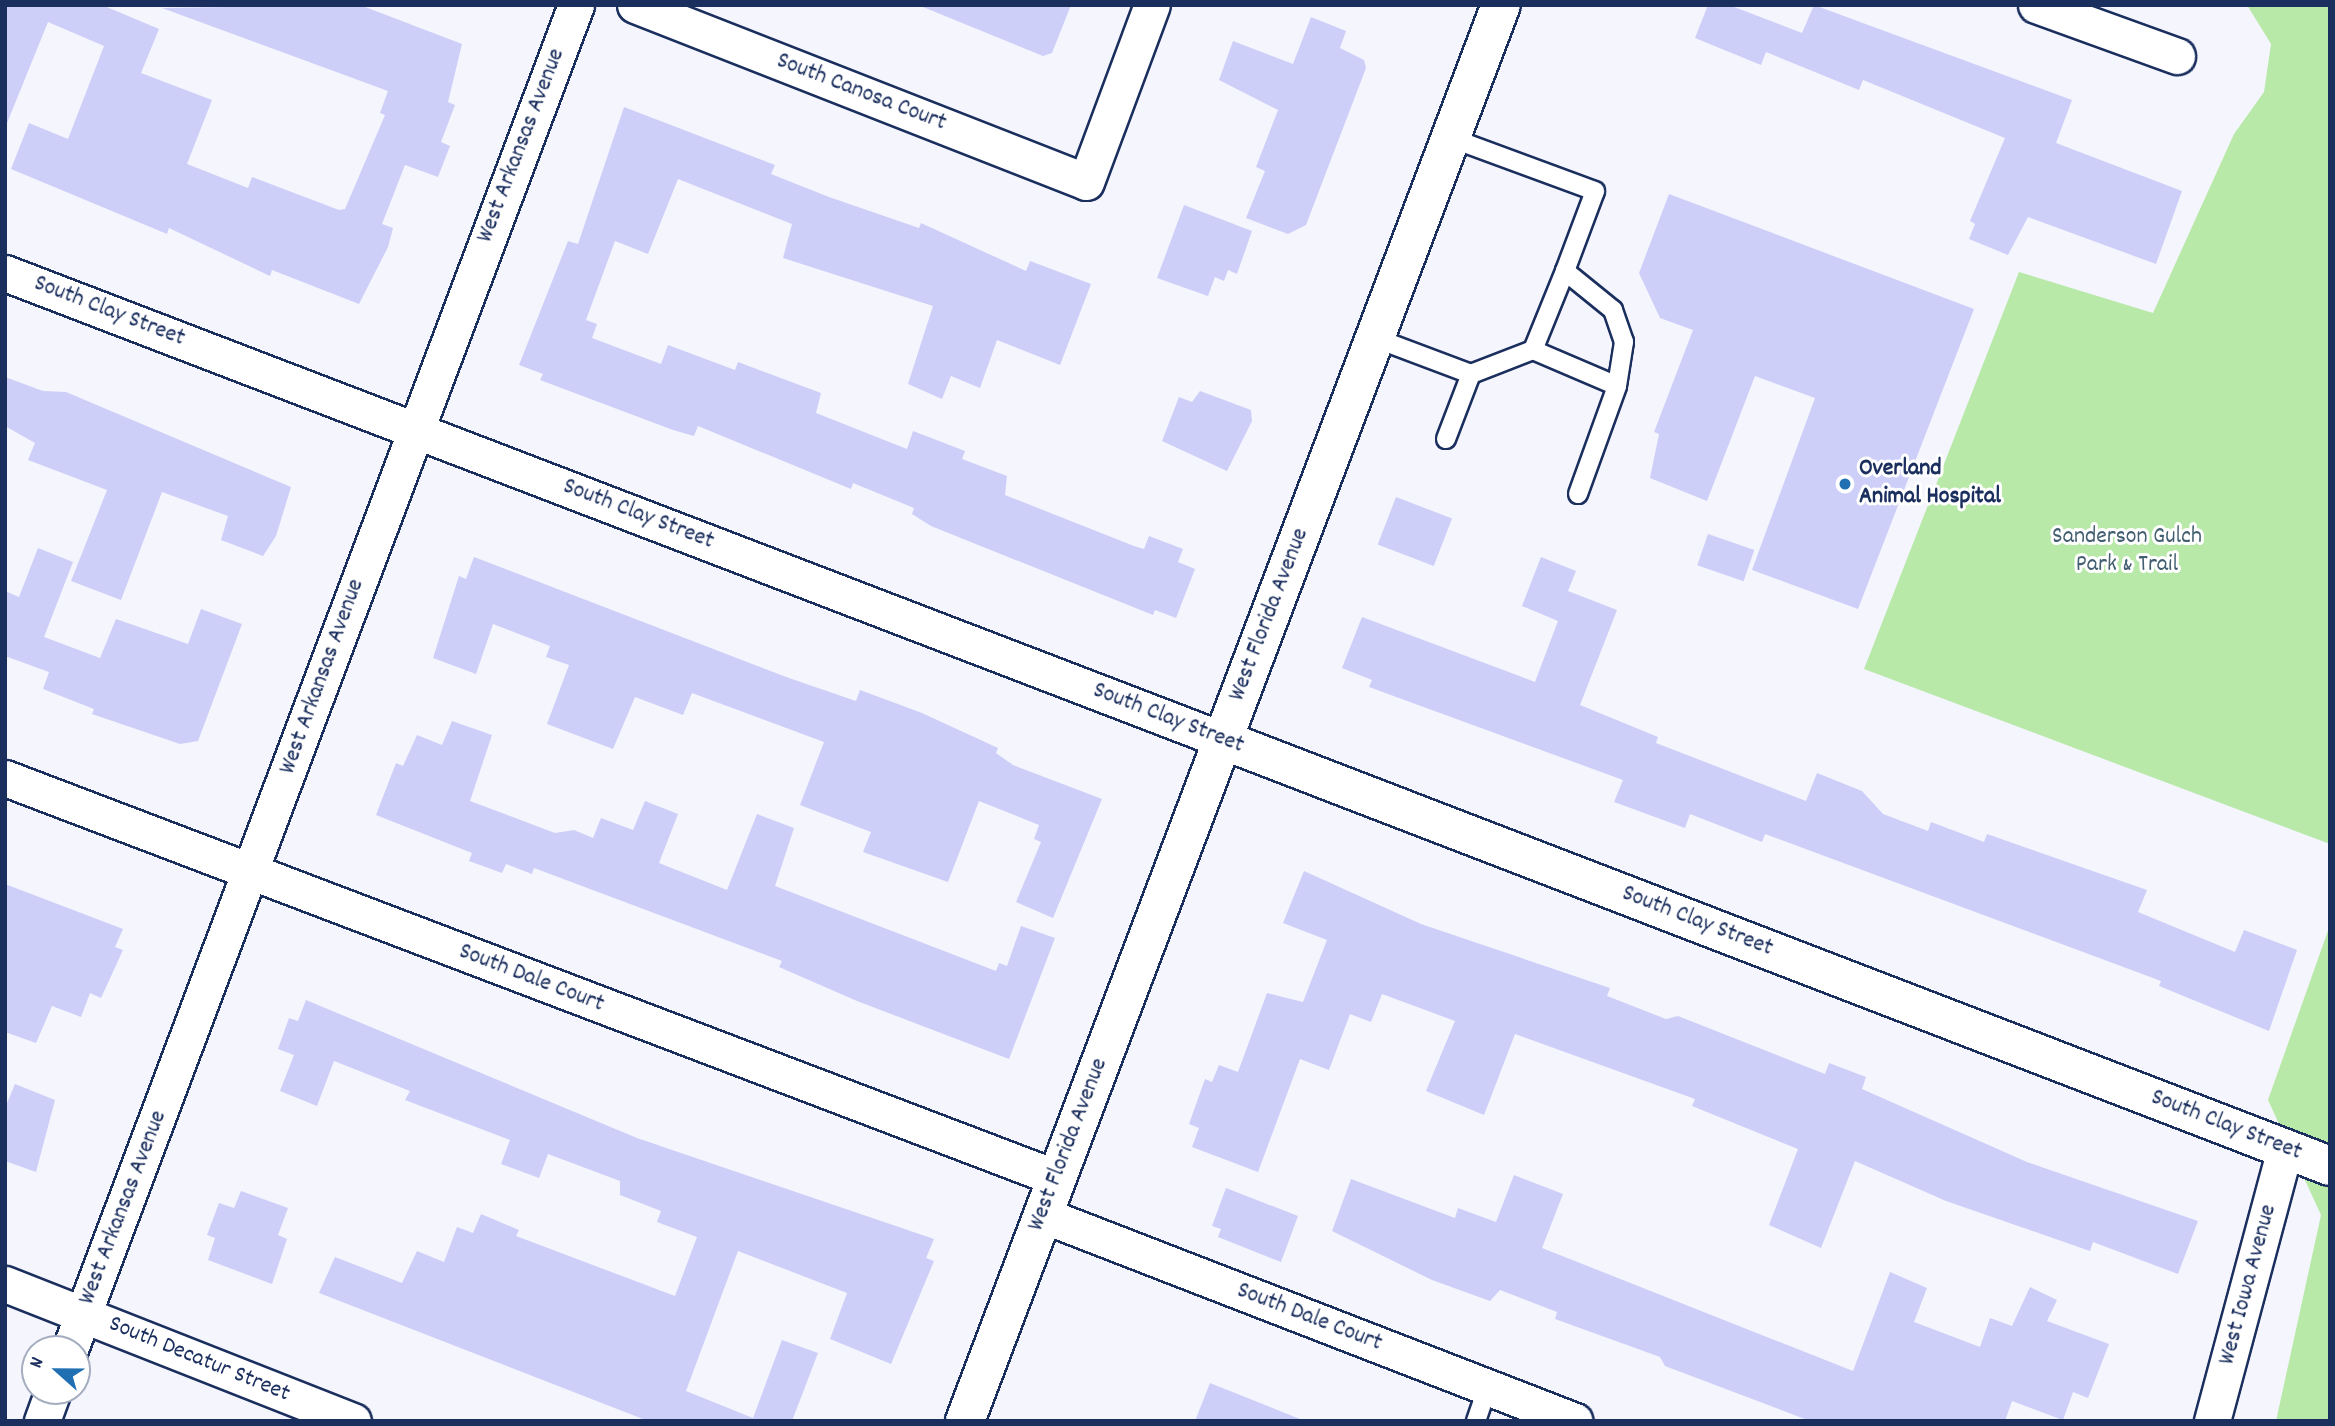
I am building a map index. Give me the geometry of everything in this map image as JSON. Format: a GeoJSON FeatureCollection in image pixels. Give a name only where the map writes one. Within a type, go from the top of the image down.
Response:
{"type":"FeatureCollection","features":[{"type":"Feature","properties":{"kind":"street","name":"West Arkansas Avenue"},"geometry":{"type":"LineString","coordinates":[[75,1335],[252,873],[414,429],[576,5]]}},
{"type":"Feature","properties":{"kind":"street","name":"South Canosa Court"},"geometry":{"type":"LineString","coordinates":[[635,5],[1086,181],[1152,5]]}},
{"type":"Feature","properties":{"kind":"street","name":"West Florida Avenue"},"geometry":{"type":"LineString","coordinates":[[965,1421],[1502,5]]}},
{"type":"Feature","properties":{"kind":"street"},"geometry":{"type":"LineString","coordinates":[[2036,5],[2177,55]]}},
{"type":"Feature","properties":{"kind":"street","name":"South Clay Street"},"geometry":{"type":"LineString","coordinates":[[5,273],[2330,1166]]}},
{"type":"Feature","properties":{"kind":"street","name":"South Dale Court"},"geometry":{"type":"LineString","coordinates":[[5,778],[1057,1178]]}},
{"type":"Feature","properties":{"kind":"street","name":"West Iowa Avenue"},"geometry":{"type":"LineString","coordinates":[[2212,1421],[2286,1149]]}},
{"type":"Feature","properties":{"kind":"street","name":"South Dale Court"},"geometry":{"type":"LineString","coordinates":[[1043,1215],[1575,1421]]}},
{"type":"Feature","properties":{"kind":"street","name":"South Decatur Street"},"geometry":{"type":"LineString","coordinates":[[5,1284],[353,1421]]}},
{"type":"Feature","properties":{"kind":"lane"},"geometry":{"type":"LineString","coordinates":[[1451,138],[1595,191],[1533,349]]}},
{"type":"Feature","properties":{"kind":"lane"},"geometry":{"type":"LineString","coordinates":[[1565,271],[1612,310],[1625,342],[1617,386],[1578,495]]}},
{"type":"Feature","properties":{"kind":"lane"},"geometry":{"type":"LineString","coordinates":[[1375,338],[1471,374],[1533,349],[1617,386]]}},
{"type":"Feature","properties":{"kind":"lane"},"geometry":{"type":"LineString","coordinates":[[1446,439],[1471,374]]}},
{"type":"Feature","properties":{"kind":"lane"},"geometry":{"type":"LineString","coordinates":[[1476,1421],[1488,1387]]}},
{"type":"Feature","properties":{"kind":"green space","name":"Sanderson Gulch Park & Trail"},"geometry":{"type":"Polygon","coordinates":[[[2247,5],[2330,5],[2330,844],[1864,669],[2019,272],[2153,313],[2234,134],[2264,92],[2271,44],[2247,5]]]}},
{"type":"Feature","properties":{"kind":"green space"},"geometry":{"type":"Polygon","coordinates":[[[2330,925],[2330,1421],[2276,1421],[2321,1215],[2268,1100],[2330,925]]]}},
{"type":"Feature","properties":{"kind":"building"},"geometry":{"type":"Polygon","coordinates":[[[5,5],[102,5],[159,29],[141,73],[212,100],[187,164],[248,188],[252,177],[339,210],[345,209],[385,115],[380,113],[388,91],[162,8],[360,5],[462,44],[448,102],[455,105],[441,142],[450,146],[438,177],[405,165],[382,224],[393,228],[388,247],[359,304],[272,270],[270,276],[169,228],[167,234],[11,169],[29,123],[68,139],[104,46],[48,22],[5,128],[5,5]]]}},
{"type":"Feature","properties":{"kind":"building"},"geometry":{"type":"Polygon","coordinates":[[[918,5],[1071,5],[1052,53],[1043,56],[918,5]]]}},
{"type":"Feature","properties":{"kind":"building"},"geometry":{"type":"Polygon","coordinates":[[[1708,5],[1729,5],[1802,33],[1814,5],[2072,100],[2056,143],[2182,191],[2156,264],[2028,217],[2008,255],[1969,239],[1975,224],[1970,221],[2005,138],[1863,80],[1859,90],[1766,52],[1761,65],[1695,38],[1708,5]]]}},
{"type":"Feature","properties":{"kind":"building"},"geometry":{"type":"Polygon","coordinates":[[[1311,17],[1346,31],[1340,48],[1364,60],[1366,68],[1306,225],[1288,234],[1246,218],[1265,171],[1256,167],[1278,110],[1219,80],[1233,41],[1293,64],[1311,17]]]}},
{"type":"Feature","properties":{"kind":"building"},"geometry":{"type":"Polygon","coordinates":[[[624,107],[775,165],[771,174],[829,197],[919,228],[921,223],[1026,271],[1030,261],[1091,284],[1060,365],[997,340],[980,388],[951,376],[942,399],[908,384],[933,306],[783,258],[792,224],[678,179],[648,254],[615,241],[586,320],[597,324],[592,338],[661,364],[668,345],[735,370],[738,362],[821,393],[816,413],[907,449],[913,431],[965,451],[962,459],[1007,476],[1005,495],[1134,546],[1144,549],[1149,536],[1183,549],[1178,562],[1195,569],[1176,618],[1155,610],[1153,615],[931,526],[912,514],[914,508],[853,483],[851,489],[698,426],[694,436],[673,430],[540,380],[543,374],[519,365],[568,241],[578,244],[624,107]]]}},
{"type":"Feature","properties":{"kind":"building","name":"Overland Animal Hospital"},"geometry":{"type":"Polygon","coordinates":[[[1669,194],[1974,309],[1858,609],[1752,570],[1815,398],[1755,376],[1707,501],[1650,478],[1659,434],[1654,432],[1693,330],[1660,318],[1639,273],[1669,194]]]}},
{"type":"Feature","properties":{"kind":"building"},"geometry":{"type":"Polygon","coordinates":[[[1184,205],[1252,231],[1237,274],[1228,270],[1224,281],[1215,277],[1208,296],[1157,278],[1184,205]]]}},
{"type":"Feature","properties":{"kind":"building"},"geometry":{"type":"Polygon","coordinates":[[[5,377],[43,391],[66,392],[291,487],[276,536],[263,556],[221,540],[228,516],[162,492],[121,600],[71,581],[107,490],[28,460],[35,443],[5,426],[5,377]]]}},
{"type":"Feature","properties":{"kind":"building"},"geometry":{"type":"Polygon","coordinates":[[[1200,391],[1251,410],[1252,421],[1227,471],[1162,441],[1179,397],[1192,402],[1200,391]]]}},
{"type":"Feature","properties":{"kind":"building"},"geometry":{"type":"Polygon","coordinates":[[[1396,497],[1452,519],[1434,566],[1378,545],[1396,497]]]}},
{"type":"Feature","properties":{"kind":"building"},"geometry":{"type":"Polygon","coordinates":[[[1708,534],[1754,550],[1744,581],[1697,565],[1708,534]]]}},
{"type":"Feature","properties":{"kind":"building"},"geometry":{"type":"Polygon","coordinates":[[[38,548],[73,562],[44,637],[100,658],[116,619],[188,644],[201,609],[242,624],[198,741],[180,744],[92,714],[94,709],[43,689],[49,672],[5,656],[5,591],[19,597],[38,548]]]}},
{"type":"Feature","properties":{"kind":"building"},"geometry":{"type":"Polygon","coordinates":[[[474,557],[789,678],[856,701],[860,690],[922,713],[998,748],[996,753],[1013,765],[1102,799],[1053,918],[1016,902],[1041,842],[1034,839],[1039,825],[979,801],[948,882],[863,852],[871,832],[800,805],[824,742],[692,693],[683,715],[635,697],[613,749],[547,724],[569,665],[546,657],[550,646],[493,624],[476,674],[433,658],[459,576],[466,579],[474,557]]]}},
{"type":"Feature","properties":{"kind":"building"},"geometry":{"type":"Polygon","coordinates":[[[1541,557],[1576,571],[1568,591],[1617,610],[1580,705],[1658,737],[1656,743],[1806,801],[1817,773],[1862,791],[1883,814],[1928,831],[1931,822],[1984,842],[1987,834],[2147,890],[2138,912],[2235,952],[2244,930],[2297,950],[2269,1031],[2159,986],[2161,981],[1765,834],[1762,842],[1690,814],[1685,828],[1614,802],[1623,780],[1369,687],[1372,680],[1342,668],[1362,617],[1535,682],[1558,621],[1522,606],[1541,557]]]}},
{"type":"Feature","properties":{"kind":"building"},"geometry":{"type":"Polygon","coordinates":[[[452,721],[492,735],[470,801],[555,833],[574,830],[593,838],[601,818],[633,830],[645,801],[678,814],[659,863],[727,890],[757,814],[794,828],[775,886],[996,971],[999,963],[1007,966],[1021,926],[1055,938],[1009,1059],[857,1001],[779,967],[782,961],[534,868],[532,874],[506,864],[502,873],[469,861],[472,853],[376,815],[396,763],[403,766],[417,735],[442,745],[452,721]]]}},
{"type":"Feature","properties":{"kind":"building"},"geometry":{"type":"Polygon","coordinates":[[[1304,871],[1421,924],[1610,988],[1607,996],[1666,1019],[1678,1016],[1825,1074],[1829,1063],[1866,1077],[1862,1089],[2027,1162],[2198,1221],[2178,1274],[2093,1242],[2090,1251],[1946,1201],[1855,1161],[1821,1248],[1769,1225],[1798,1149],[1692,1106],[1695,1099],[1515,1034],[1484,1115],[1426,1091],[1455,1021],[1382,994],[1371,1022],[1350,1014],[1329,1070],[1300,1059],[1258,1172],[1192,1147],[1199,1128],[1189,1124],[1205,1079],[1212,1082],[1219,1065],[1238,1072],[1267,993],[1303,1002],[1327,940],[1283,923],[1304,871]]]}},
{"type":"Feature","properties":{"kind":"building"},"geometry":{"type":"Polygon","coordinates":[[[5,884],[123,929],[115,947],[123,950],[101,998],[90,993],[81,1017],[52,1006],[36,1043],[5,1032],[5,884]]]}},
{"type":"Feature","properties":{"kind":"building"},"geometry":{"type":"Polygon","coordinates":[[[306,1000],[637,1138],[934,1239],[926,1258],[934,1261],[891,1364],[830,1339],[847,1293],[738,1251],[686,1391],[753,1418],[782,1340],[818,1353],[792,1421],[648,1421],[319,1293],[335,1257],[402,1283],[417,1251],[444,1262],[457,1227],[473,1233],[481,1214],[519,1230],[516,1236],[675,1296],[697,1237],[657,1222],[661,1211],[620,1195],[620,1181],[548,1154],[539,1178],[501,1164],[510,1140],[405,1100],[410,1091],[334,1061],[317,1106],[280,1091],[294,1055],[278,1049],[289,1018],[298,1021],[306,1000]]]}},
{"type":"Feature","properties":{"kind":"building"},"geometry":{"type":"Polygon","coordinates":[[[15,1084],[55,1100],[36,1172],[5,1161],[5,1108],[15,1084]]]}},
{"type":"Feature","properties":{"kind":"building"},"geometry":{"type":"Polygon","coordinates":[[[1514,1175],[1563,1194],[1542,1248],[1853,1371],[1890,1272],[1927,1288],[1914,1322],[1980,1347],[1990,1318],[2012,1326],[2030,1287],[2057,1300],[2047,1321],[2109,1344],[2088,1398],[2073,1392],[2063,1420],[2012,1401],[2005,1421],[1810,1421],[1665,1366],[1660,1357],[1555,1319],[1557,1312],[1500,1290],[1490,1301],[1432,1280],[1332,1231],[1351,1179],[1455,1218],[1458,1208],[1496,1222],[1514,1175]]]}},
{"type":"Feature","properties":{"kind":"building"},"geometry":{"type":"Polygon","coordinates":[[[1226,1188],[1298,1216],[1281,1262],[1218,1237],[1221,1229],[1212,1226],[1226,1188]]]}},
{"type":"Feature","properties":{"kind":"building"},"geometry":{"type":"Polygon","coordinates":[[[241,1191],[288,1208],[278,1235],[287,1239],[272,1284],[208,1260],[215,1238],[207,1235],[219,1203],[234,1208],[241,1191]]]}},
{"type":"Feature","properties":{"kind":"building"},"geometry":{"type":"Polygon","coordinates":[[[1210,1383],[1300,1419],[1195,1421],[1210,1383]]]}},
{"type":"Feature","properties":{"kind":"place","name":"Overland Animal Hospital"},"geometry":{"type":"Point","coordinates":[1845,484]}}]}
